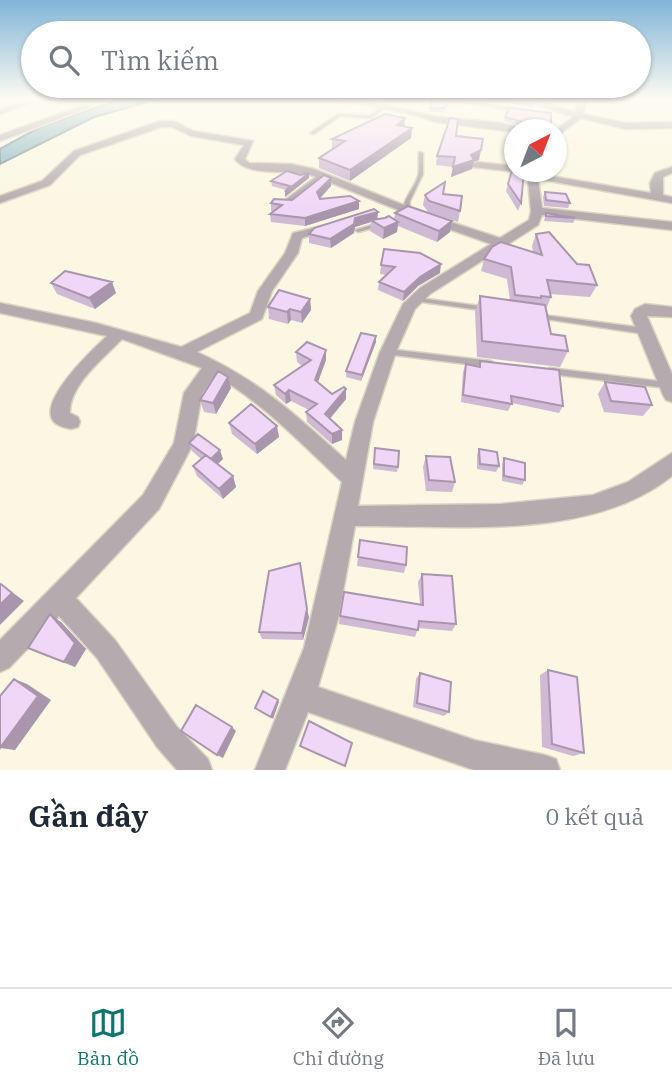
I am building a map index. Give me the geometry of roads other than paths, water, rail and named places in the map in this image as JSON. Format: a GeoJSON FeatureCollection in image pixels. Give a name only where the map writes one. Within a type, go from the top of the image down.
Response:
{"type":"FeatureCollection","features":[{"type":"Feature","properties":{"kind":"street"},"geometry":{"type":"LineString","coordinates":[[0,200],[46,183],[77,153],[133,134]]}},
{"type":"Feature","properties":{"kind":"street"},"geometry":{"type":"LineString","coordinates":[[197,134],[250,143],[240,159],[250,167],[291,167],[323,176],[402,210],[502,243]]}},
{"type":"Feature","properties":{"kind":"street"},"geometry":{"type":"LineString","coordinates":[[477,165],[504,169]]}},
{"type":"Feature","properties":{"kind":"street"},"geometry":{"type":"LineString","coordinates":[[658,197],[654,186],[657,177],[663,171],[672,170]]}},
{"type":"Feature","properties":{"kind":"street"},"geometry":{"type":"LineString","coordinates":[[278,203],[287,204],[323,176]]}},
{"type":"Feature","properties":{"kind":"street"},"geometry":{"type":"LineString","coordinates":[[567,180],[672,200]]}},
{"type":"Feature","properties":{"kind":"street"},"geometry":{"type":"LineString","coordinates":[[270,770],[301,695],[326,619],[364,422],[388,352],[408,307],[415,299],[531,225],[537,211],[529,182]]}},
{"type":"Feature","properties":{"kind":"street"},"geometry":{"type":"LineString","coordinates":[[335,198],[354,189]]}},
{"type":"Feature","properties":{"kind":"street"},"geometry":{"type":"LineString","coordinates":[[182,354],[257,316],[265,291],[291,253],[297,236],[402,210]]}},
{"type":"Feature","properties":{"kind":"street"},"geometry":{"type":"LineString","coordinates":[[537,211],[672,226]]}},
{"type":"Feature","properties":{"kind":"street"},"geometry":{"type":"LineString","coordinates":[[0,308],[118,334],[182,354],[212,367],[247,386],[270,403],[352,478]]}},
{"type":"Feature","properties":{"kind":"street"},"geometry":{"type":"LineString","coordinates":[[669,390],[644,331],[639,312],[645,309],[672,312]]}},
{"type":"Feature","properties":{"kind":"street"},"geometry":{"type":"LineString","coordinates":[[71,422],[61,417],[59,410],[63,400],[83,371],[118,334]]}},
{"type":"Feature","properties":{"kind":"street"},"geometry":{"type":"LineString","coordinates":[[0,659],[151,502],[183,444],[193,393],[212,367]]}},
{"type":"Feature","properties":{"kind":"street"},"geometry":{"type":"LineString","coordinates":[[346,516],[516,512],[596,505],[662,474],[672,462]]}},
{"type":"Feature","properties":{"kind":"street"},"geometry":{"type":"LineString","coordinates":[[58,597],[106,649],[167,737],[197,770]]}},
{"type":"Feature","properties":{"kind":"street"},"geometry":{"type":"LineString","coordinates":[[301,695],[474,755],[514,767],[545,770]]}},
{"type":"Feature","properties":{"kind":"lane"},"geometry":{"type":"LineString","coordinates":[[402,210],[421,174],[421,153]]}},
{"type":"Feature","properties":{"kind":"lane"},"geometry":{"type":"LineString","coordinates":[[362,220],[372,225],[382,225]]}},
{"type":"Feature","properties":{"kind":"lane"},"geometry":{"type":"LineString","coordinates":[[415,299],[497,310]]}},
{"type":"Feature","properties":{"kind":"lane"},"geometry":{"type":"LineString","coordinates":[[523,314],[644,331]]}},
{"type":"Feature","properties":{"kind":"lane"},"geometry":{"type":"LineString","coordinates":[[388,352],[507,366]]}},
{"type":"Feature","properties":{"kind":"lane"},"geometry":{"type":"LineString","coordinates":[[533,370],[669,390]]}},
{"type":"Feature","properties":{"kind":"water"},"geometry":{"type":"Polygon","coordinates":[[[28,134],[60,134],[0,164],[0,149],[28,134]]]}}]}
